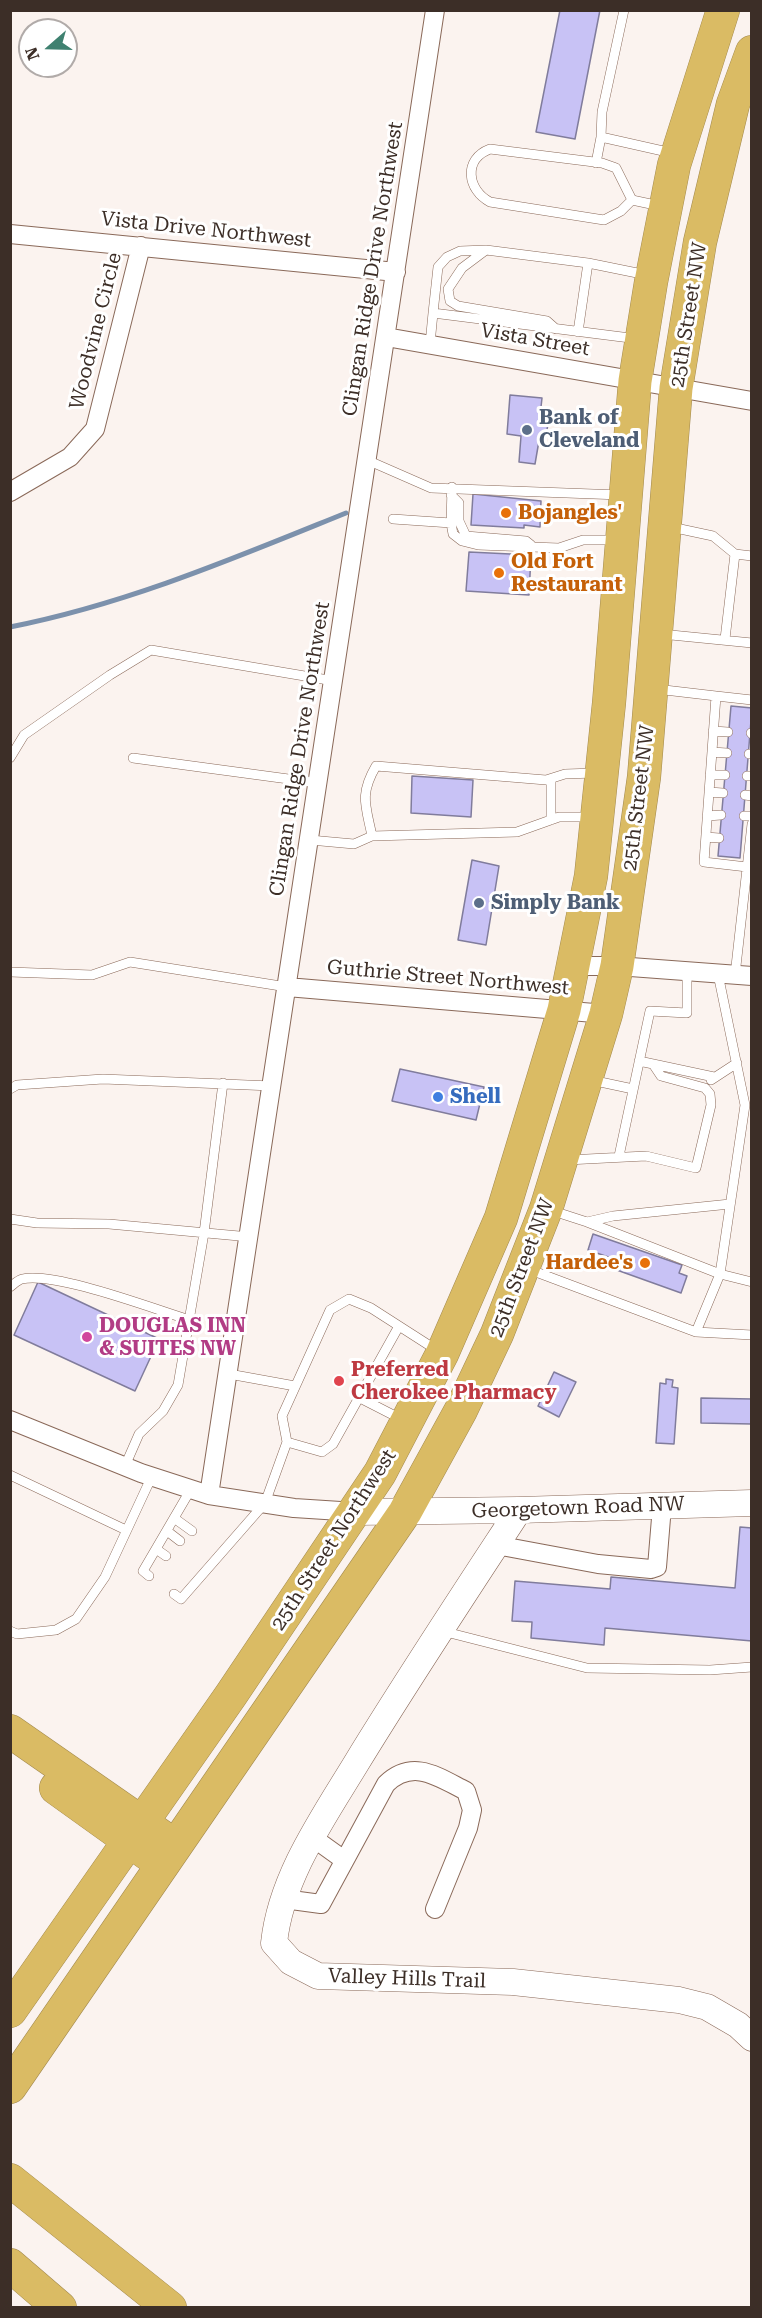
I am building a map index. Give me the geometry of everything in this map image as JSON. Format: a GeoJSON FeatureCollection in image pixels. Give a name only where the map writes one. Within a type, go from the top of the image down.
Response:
{"type":"FeatureCollection","features":[{"type":"Feature","properties":{"kind":"highway","name":"25th Street NW"},"geometry":{"type":"LineString","coordinates":[[501,1218],[564,1010],[591,876],[602,772],[624,495],[641,340],[677,154],[723,10]]}},
{"type":"Feature","properties":{"kind":"highway","name":"25th Street NW"},"geometry":{"type":"LineString","coordinates":[[405,1512],[461,1410],[497,1334],[546,1209],[606,1014],[617,966],[644,777],[654,633],[676,388],[700,242],[733,104],[752,52]]}},
{"type":"Feature","properties":{"kind":"highway","name":"25th Street Northwest"},"geometry":{"type":"LineString","coordinates":[[10,2011],[356,1512],[408,1422],[442,1354],[501,1218]]}},
{"type":"Feature","properties":{"kind":"highway","name":"25th Street Northwest"},"geometry":{"type":"LineString","coordinates":[[10,2087],[171,1856],[405,1512]]}},
{"type":"Feature","properties":{"kind":"highway"},"geometry":{"type":"LineString","coordinates":[[10,1731],[87,1783],[136,1832]]}},
{"type":"Feature","properties":{"kind":"highway"},"geometry":{"type":"LineString","coordinates":[[10,1754],[171,1856]]}},
{"type":"Feature","properties":{"kind":"highway"},"geometry":{"type":"LineString","coordinates":[[87,1783],[111,1788],[132,1787],[176,1774]]}},
{"type":"Feature","properties":{"kind":"highway"},"geometry":{"type":"LineString","coordinates":[[10,2180],[170,2307]]}},
{"type":"Feature","properties":{"kind":"highway"},"geometry":{"type":"LineString","coordinates":[[11,2266],[48,2307]]}},
{"type":"Feature","properties":{"kind":"highway"},"geometry":{"type":"LineString","coordinates":[[11,2266],[60,2307]]}},
{"type":"Feature","properties":{"kind":"street","name":"Clingan Ridge Drive Northwest"},"geometry":{"type":"LineString","coordinates":[[209,1495],[435,10]]}},
{"type":"Feature","properties":{"kind":"street","name":"Vista Drive Northwest"},"geometry":{"type":"LineString","coordinates":[[10,234],[396,272]]}},
{"type":"Feature","properties":{"kind":"street","name":"Woodvine Circle"},"geometry":{"type":"LineString","coordinates":[[10,492],[70,457],[95,429],[141,246]]}},
{"type":"Feature","properties":{"kind":"street","name":"Vista Street"},"geometry":{"type":"LineString","coordinates":[[386,336],[752,401]]}},
{"type":"Feature","properties":{"kind":"street","name":"Guthrie Street Northwest"},"geometry":{"type":"LineString","coordinates":[[573,966],[617,966],[735,975]]}},
{"type":"Feature","properties":{"kind":"street","name":"Guthrie Street Northwest"},"geometry":{"type":"LineString","coordinates":[[287,987],[606,1014]]}},
{"type":"Feature","properties":{"kind":"street"},"geometry":{"type":"LineString","coordinates":[[10,1420],[125,1466],[209,1495],[356,1512]]}},
{"type":"Feature","properties":{"kind":"street","name":"Georgetown Road NW"},"geometry":{"type":"LineString","coordinates":[[356,1512],[752,1503]]}},
{"type":"Feature","properties":{"kind":"street"},"geometry":{"type":"LineString","coordinates":[[496,1545],[598,1564],[651,1569],[657,1567],[662,1506]]}},
{"type":"Feature","properties":{"kind":"street","name":"Valley Hills Trail"},"geometry":{"type":"LineString","coordinates":[[519,1510],[440,1630],[312,1837],[277,1915],[274,1943],[291,1962],[318,1976],[513,1982],[679,2000],[707,2007],[738,2025],[752,2038]]}},
{"type":"Feature","properties":{"kind":"street"},"geometry":{"type":"LineString","coordinates":[[284,1899],[321,1904],[386,1784],[396,1774],[422,1770],[466,1791],[472,1810],[468,1828],[435,1909]]}},
{"type":"Feature","properties":{"kind":"street"},"geometry":{"type":"LineString","coordinates":[[312,1837],[344,1860]]}},
{"type":"Feature","properties":{"kind":"lane"},"geometry":{"type":"LineString","coordinates":[[596,163],[601,136],[602,112],[624,10]]}},
{"type":"Feature","properties":{"kind":"lane"},"geometry":{"type":"LineString","coordinates":[[601,136],[677,154]]}},
{"type":"Feature","properties":{"kind":"lane"},"geometry":{"type":"LineString","coordinates":[[490,149],[596,163],[616,168],[632,200],[621,211],[604,220],[490,202],[475,191],[471,181],[474,161],[490,149]]}},
{"type":"Feature","properties":{"kind":"lane"},"geometry":{"type":"LineString","coordinates":[[632,200],[666,208]]}},
{"type":"Feature","properties":{"kind":"lane"},"geometry":{"type":"LineString","coordinates":[[430,344],[438,267],[442,261],[460,251],[486,250],[588,263],[652,276]]}},
{"type":"Feature","properties":{"kind":"lane"},"geometry":{"type":"LineString","coordinates":[[486,250],[454,277],[448,289],[450,300],[458,306],[547,321],[556,329]]}},
{"type":"Feature","properties":{"kind":"lane"},"geometry":{"type":"LineString","coordinates":[[578,332],[588,263]]}},
{"type":"Feature","properties":{"kind":"lane"},"geometry":{"type":"LineString","coordinates":[[434,313],[641,340]]}},
{"type":"Feature","properties":{"kind":"lane"},"geometry":{"type":"LineString","coordinates":[[367,460],[431,488],[452,491],[624,495]]}},
{"type":"Feature","properties":{"kind":"lane"},"geometry":{"type":"LineString","coordinates":[[452,491],[450,523],[453,534],[462,541],[478,545],[559,548],[583,540],[621,540]]}},
{"type":"Feature","properties":{"kind":"lane"},"geometry":{"type":"LineString","coordinates":[[452,491],[459,503],[459,521],[466,536],[526,541],[534,547]]}},
{"type":"Feature","properties":{"kind":"lane"},"geometry":{"type":"LineString","coordinates":[[393,519],[450,523]]}},
{"type":"Feature","properties":{"kind":"lane"},"geometry":{"type":"LineString","coordinates":[[663,525],[713,536],[735,554],[752,556]]}},
{"type":"Feature","properties":{"kind":"lane"},"geometry":{"type":"LineString","coordinates":[[725,639],[735,554]]}},
{"type":"Feature","properties":{"kind":"lane"},"geometry":{"type":"LineString","coordinates":[[654,633],[752,643]]}},
{"type":"Feature","properties":{"kind":"lane"},"geometry":{"type":"LineString","coordinates":[[10,758],[24,735],[110,675],[151,650],[334,681]]}},
{"type":"Feature","properties":{"kind":"lane"},"geometry":{"type":"LineString","coordinates":[[650,689],[752,699]]}},
{"type":"Feature","properties":{"kind":"lane"},"geometry":{"type":"LineString","coordinates":[[716,696],[704,862],[747,867]]}},
{"type":"Feature","properties":{"kind":"lane"},"geometry":{"type":"LineString","coordinates":[[713,731],[728,732]]}},
{"type":"Feature","properties":{"kind":"lane"},"geometry":{"type":"LineString","coordinates":[[712,752],[727,753]]}},
{"type":"Feature","properties":{"kind":"lane"},"geometry":{"type":"LineString","coordinates":[[133,758],[318,783]]}},
{"type":"Feature","properties":{"kind":"lane"},"geometry":{"type":"LineString","coordinates":[[372,836],[364,801],[365,784],[376,766],[546,780],[565,774],[602,772]]}},
{"type":"Feature","properties":{"kind":"lane"},"geometry":{"type":"LineString","coordinates":[[710,775],[725,775]]}},
{"type":"Feature","properties":{"kind":"lane"},"geometry":{"type":"LineString","coordinates":[[551,779],[551,820]]}},
{"type":"Feature","properties":{"kind":"lane"},"geometry":{"type":"LineString","coordinates":[[709,792],[723,793]]}},
{"type":"Feature","properties":{"kind":"lane"},"geometry":{"type":"LineString","coordinates":[[707,816],[721,815]]}},
{"type":"Feature","properties":{"kind":"lane"},"geometry":{"type":"LineString","coordinates":[[309,840],[354,844],[372,836],[517,832],[559,817],[597,817]]}},
{"type":"Feature","properties":{"kind":"lane"},"geometry":{"type":"LineString","coordinates":[[696,1332],[720,1274],[745,1105],[737,1063],[735,975],[747,867],[746,838],[752,824]]}},
{"type":"Feature","properties":{"kind":"lane"},"geometry":{"type":"LineString","coordinates":[[706,837],[719,838]]}},
{"type":"Feature","properties":{"kind":"lane"},"geometry":{"type":"LineString","coordinates":[[10,972],[92,975],[130,962],[287,987]]}},
{"type":"Feature","properties":{"kind":"lane"},"geometry":{"type":"LineString","coordinates":[[619,1156],[650,1011],[687,1012],[687,971]]}},
{"type":"Feature","properties":{"kind":"lane"},"geometry":{"type":"LineString","coordinates":[[639,1061],[714,1077]]}},
{"type":"Feature","properties":{"kind":"lane"},"geometry":{"type":"LineString","coordinates":[[705,1088],[714,1077],[737,1063]]}},
{"type":"Feature","properties":{"kind":"lane"},"geometry":{"type":"LineString","coordinates":[[561,1161],[646,1156],[696,1167],[711,1105],[710,1094],[705,1088],[661,1076],[653,1064]]}},
{"type":"Feature","properties":{"kind":"lane"},"geometry":{"type":"LineString","coordinates":[[10,1089],[27,1084],[104,1079],[272,1086]]}},
{"type":"Feature","properties":{"kind":"lane"},"geometry":{"type":"LineString","coordinates":[[586,1079],[633,1089]]}},
{"type":"Feature","properties":{"kind":"lane"},"geometry":{"type":"LineString","coordinates":[[125,1466],[139,1434],[163,1411],[178,1385],[204,1233],[223,1083]]}},
{"type":"Feature","properties":{"kind":"lane"},"geometry":{"type":"LineString","coordinates":[[740,1142],[752,1143]]}},
{"type":"Feature","properties":{"kind":"lane"},"geometry":{"type":"LineString","coordinates":[[587,1222],[613,1216],[730,1204]]}},
{"type":"Feature","properties":{"kind":"lane"},"geometry":{"type":"LineString","coordinates":[[546,1209],[587,1222],[720,1274],[752,1282]]}},
{"type":"Feature","properties":{"kind":"lane"},"geometry":{"type":"LineString","coordinates":[[10,1219],[37,1223],[109,1224],[250,1237]]}},
{"type":"Feature","properties":{"kind":"lane"},"geometry":{"type":"LineString","coordinates":[[523,1268],[696,1332],[752,1335]]}},
{"type":"Feature","properties":{"kind":"lane"},"geometry":{"type":"LineString","coordinates":[[10,1287],[20,1279],[46,1279],[113,1295],[190,1320]]}},
{"type":"Feature","properties":{"kind":"lane"},"geometry":{"type":"LineString","coordinates":[[174,1594],[181,1599],[207,1562],[265,1503],[287,1442],[282,1416],[330,1310],[348,1299],[371,1308],[442,1354]]}},
{"type":"Feature","properties":{"kind":"lane"},"geometry":{"type":"LineString","coordinates":[[287,1442],[322,1452],[333,1444],[399,1326]]}},
{"type":"Feature","properties":{"kind":"lane"},"geometry":{"type":"LineString","coordinates":[[229,1374],[295,1386]]}},
{"type":"Feature","properties":{"kind":"lane"},"geometry":{"type":"LineString","coordinates":[[360,1398],[408,1422]]}},
{"type":"Feature","properties":{"kind":"lane"},"geometry":{"type":"LineString","coordinates":[[10,1475],[126,1530]]}},
{"type":"Feature","properties":{"kind":"lane"},"geometry":{"type":"LineString","coordinates":[[10,1631],[17,1634],[56,1630],[76,1619],[105,1577],[152,1476]]}},
{"type":"Feature","properties":{"kind":"lane"},"geometry":{"type":"LineString","coordinates":[[149,1576],[143,1571],[191,1489]]}},
{"type":"Feature","properties":{"kind":"lane"},"geometry":{"type":"LineString","coordinates":[[174,1518],[192,1530]]}},
{"type":"Feature","properties":{"kind":"lane"},"geometry":{"type":"LineString","coordinates":[[167,1531],[180,1541]]}},
{"type":"Feature","properties":{"kind":"lane"},"geometry":{"type":"LineString","coordinates":[[156,1549],[166,1556]]}},
{"type":"Feature","properties":{"kind":"lane"},"geometry":{"type":"LineString","coordinates":[[440,1630],[587,1668],[710,1670],[752,1667]]}},
{"type":"Feature","properties":{"kind":"building"},"geometry":{"type":"Polygon","coordinates":[[[560,10],[600,10],[575,139],[536,132],[560,10]]]}},
{"type":"Feature","properties":{"kind":"building","name":"Bank of Cleveland"},"geometry":{"type":"Polygon","coordinates":[[[510,395],[542,398],[541,407],[551,408],[546,435],[540,435],[535,464],[519,462],[521,436],[507,434],[510,395]]]}},
{"type":"Feature","properties":{"kind":"building","name":"Bojangles'"},"geometry":{"type":"Polygon","coordinates":[[[473,494],[541,501],[540,527],[471,525],[473,494]]]}},
{"type":"Feature","properties":{"kind":"building","name":"Old Fort Restaurant"},"geometry":{"type":"Polygon","coordinates":[[[469,552],[531,555],[529,595],[466,591],[469,552]]]}},
{"type":"Feature","properties":{"kind":"building"},"geometry":{"type":"Polygon","coordinates":[[[731,706],[752,708],[740,858],[718,856],[731,706]]]}},
{"type":"Feature","properties":{"kind":"building"},"geometry":{"type":"Polygon","coordinates":[[[412,776],[473,780],[471,817],[411,813],[412,776]]]}},
{"type":"Feature","properties":{"kind":"building","name":"Simply Bank"},"geometry":{"type":"Polygon","coordinates":[[[472,860],[499,866],[486,945],[458,940],[472,860]]]}},
{"type":"Feature","properties":{"kind":"building"},"geometry":{"type":"Polygon","coordinates":[[[400,1069],[484,1087],[476,1120],[392,1101],[400,1069]]]}},
{"type":"Feature","properties":{"kind":"building","name":"Hardee's"},"geometry":{"type":"Polygon","coordinates":[[[593,1234],[682,1265],[679,1273],[687,1276],[681,1293],[614,1269],[617,1260],[588,1250],[593,1234]]]}},
{"type":"Feature","properties":{"kind":"building","name":"DOUGLAS INN & SUITES NW"},"geometry":{"type":"Polygon","coordinates":[[[38,1282],[159,1339],[135,1391],[14,1335],[38,1282]]]}},
{"type":"Feature","properties":{"kind":"building"},"geometry":{"type":"Polygon","coordinates":[[[554,1372],[576,1382],[559,1417],[538,1406],[554,1372]]]}},
{"type":"Feature","properties":{"kind":"building"},"geometry":{"type":"Polygon","coordinates":[[[666,1379],[673,1380],[672,1387],[678,1388],[674,1444],[656,1443],[660,1383],[666,1384],[666,1379]]]}},
{"type":"Feature","properties":{"kind":"building"},"geometry":{"type":"Polygon","coordinates":[[[701,1398],[752,1399],[752,1424],[701,1423],[701,1398]]]}},
{"type":"Feature","properties":{"kind":"building"},"geometry":{"type":"Polygon","coordinates":[[[740,1527],[752,1528],[752,1641],[605,1628],[604,1645],[531,1638],[532,1622],[512,1621],[515,1581],[610,1589],[611,1577],[735,1588],[740,1527]]]}},
{"type":"Feature","properties":{"kind":"waterway"},"geometry":{"type":"LineString","coordinates":[[10,627],[97,606],[181,578],[346,513]]}},
{"type":"Feature","properties":{"kind":"place","name":"Bank of Cleveland"},"geometry":{"type":"Point","coordinates":[527,430]}},
{"type":"Feature","properties":{"kind":"place","name":"Bojangles'"},"geometry":{"type":"Point","coordinates":[506,513]}},
{"type":"Feature","properties":{"kind":"place","name":"Old Fort Restaurant"},"geometry":{"type":"Point","coordinates":[499,573]}},
{"type":"Feature","properties":{"kind":"place","name":"Simply Bank"},"geometry":{"type":"Point","coordinates":[479,903]}},
{"type":"Feature","properties":{"kind":"place","name":"Shell"},"geometry":{"type":"Point","coordinates":[438,1097]}},
{"type":"Feature","properties":{"kind":"place","name":"Hardee's"},"geometry":{"type":"Point","coordinates":[645,1263]}},
{"type":"Feature","properties":{"kind":"place","name":"DOUGLAS INN & SUITES NW"},"geometry":{"type":"Point","coordinates":[87,1337]}},
{"type":"Feature","properties":{"kind":"place","name":"Preferred Cherokee Pharmacy"},"geometry":{"type":"Point","coordinates":[339,1381]}}]}
